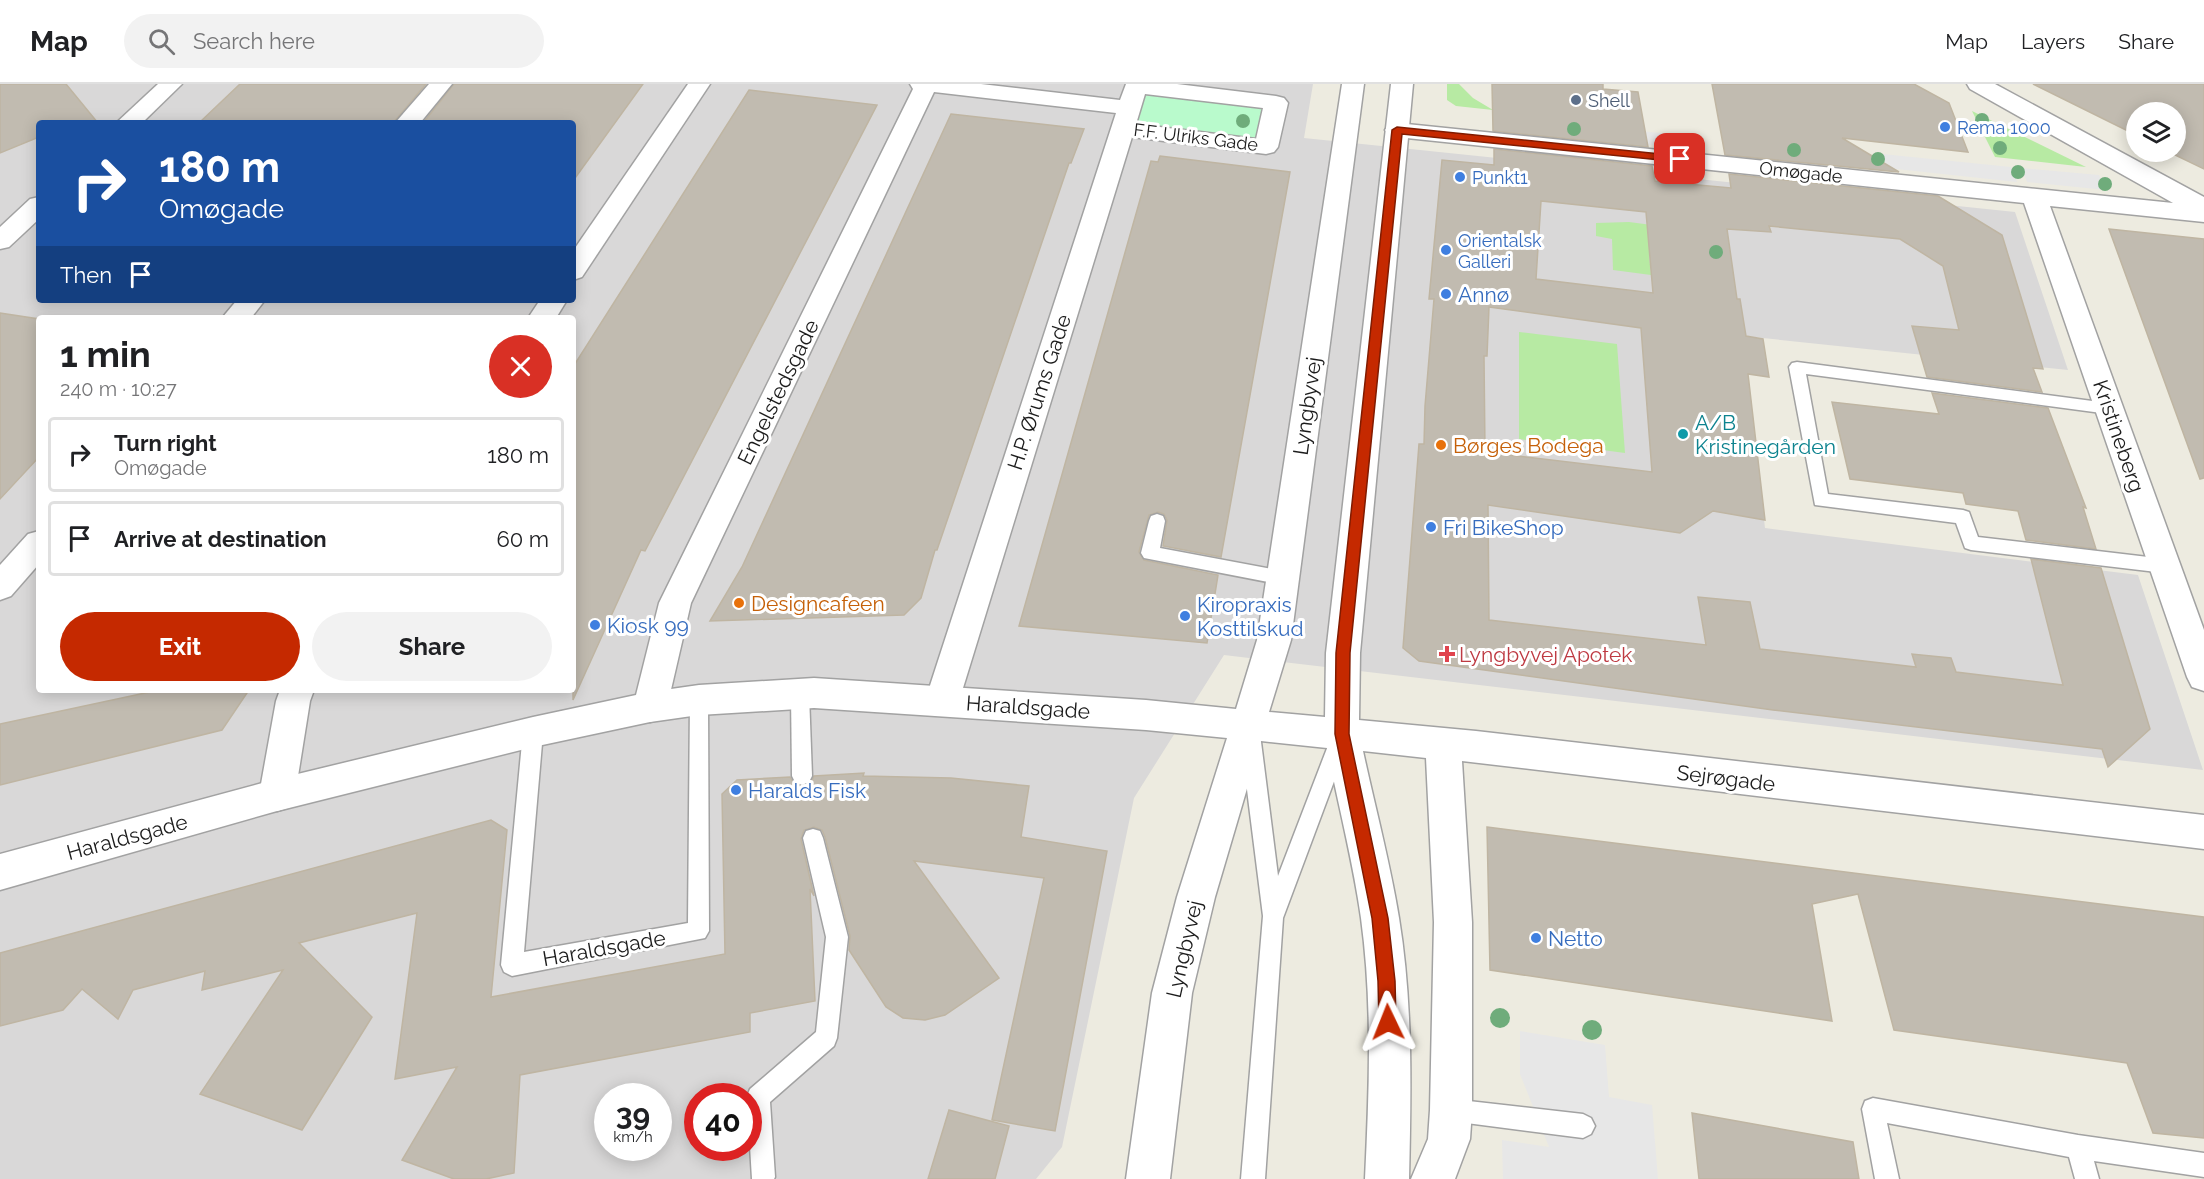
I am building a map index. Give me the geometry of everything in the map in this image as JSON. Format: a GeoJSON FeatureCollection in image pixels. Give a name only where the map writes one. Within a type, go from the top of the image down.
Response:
{"type":"FeatureCollection","features":[{"type":"Feature","properties":{"kind":"street"},"geometry":{"type":"LineString","coordinates":[[131,120],[171,84]]}},
{"type":"Feature","properties":{"kind":"street"},"geometry":{"type":"LineString","coordinates":[[410,120],[441,84]]}},
{"type":"Feature","properties":{"kind":"street"},"geometry":{"type":"LineString","coordinates":[[576,267],[699,84]]}},
{"type":"Feature","properties":{"kind":"street","name":"F.F. Ulriks Gade"},"geometry":{"type":"LineString","coordinates":[[921,84],[1131,102],[1276,103],[1266,147],[1131,102]]}},
{"type":"Feature","properties":{"kind":"street","name":"Engelstedsgade"},"geometry":{"type":"LineString","coordinates":[[650,707],[675,603],[926,84]]}},
{"type":"Feature","properties":{"kind":"street","name":"Lyngbyvej"},"geometry":{"type":"LineString","coordinates":[[1148,1179],[1172,993],[1196,897],[1274,640],[1353,84]]}},
{"type":"Feature","properties":{"kind":"street","name":"Lyngbyvej"},"geometry":{"type":"LineString","coordinates":[[1387,1179],[1389,1084],[1385,971],[1380,918],[1342,734],[1343,653],[1402,84]]}},
{"type":"Feature","properties":{"kind":"street"},"geometry":{"type":"LineString","coordinates":[[1978,84],[2181,197],[2204,207]]}},
{"type":"Feature","properties":{"kind":"street","name":"H.P. Ørums Gade"},"geometry":{"type":"LineString","coordinates":[[942,701],[1131,102]]}},
{"type":"Feature","properties":{"kind":"street","name":"Omøgade"},"geometry":{"type":"LineString","coordinates":[[1397,130],[2204,214]]}},
{"type":"Feature","properties":{"kind":"street","name":"Kristineberg"},"geometry":{"type":"LineString","coordinates":[[2034,195],[2204,677]]}},
{"type":"Feature","properties":{"kind":"street"},"geometry":{"type":"LineString","coordinates":[[5,232],[36,207]]}},
{"type":"Feature","properties":{"kind":"street"},"geometry":{"type":"LineString","coordinates":[[239,315],[249,303]]}},
{"type":"Feature","properties":{"kind":"street"},"geometry":{"type":"LineString","coordinates":[[0,587],[36,546]]}},
{"type":"Feature","properties":{"kind":"street"},"geometry":{"type":"LineString","coordinates":[[277,795],[296,693]]}},
{"type":"Feature","properties":{"kind":"street","name":"Haraldsgade"},"geometry":{"type":"LineString","coordinates":[[0,872],[277,795],[533,732],[650,707],[699,700],[800,694],[1135,714],[1249,725]]}},
{"type":"Feature","properties":{"kind":"street","name":"Sejrøgade"},"geometry":{"type":"LineString","coordinates":[[1249,725],[1443,744],[2204,832]]}},
{"type":"Feature","properties":{"kind":"street"},"geometry":{"type":"LineString","coordinates":[[1433,1179],[1449,1139],[1451,1110],[1453,922],[1443,744]]}},
{"type":"Feature","properties":{"kind":"lane"},"geometry":{"type":"LineString","coordinates":[[2109,408],[1797,368],[1821,500],[1963,517],[1971,543],[2165,566]]}},
{"type":"Feature","properties":{"kind":"lane"},"geometry":{"type":"LineString","coordinates":[[1157,520],[1150,553],[1282,578]]}},
{"type":"Feature","properties":{"kind":"lane"},"geometry":{"type":"LineString","coordinates":[[800,694],[802,776]]}},
{"type":"Feature","properties":{"kind":"lane","name":"Haraldsgade"},"geometry":{"type":"LineString","coordinates":[[533,732],[512,965],[698,931],[699,700]]}},
{"type":"Feature","properties":{"kind":"lane","name":"Lyngbyvej"},"geometry":{"type":"LineString","coordinates":[[1249,725],[1273,916],[1253,1179]]}},
{"type":"Feature","properties":{"kind":"lane","name":"Lyngbyvej"},"geometry":{"type":"LineString","coordinates":[[1273,916],[1342,734]]}},
{"type":"Feature","properties":{"kind":"lane"},"geometry":{"type":"LineString","coordinates":[[763,1178],[758,1097],[826,1038],[837,937],[813,838]]}},
{"type":"Feature","properties":{"kind":"lane"},"geometry":{"type":"LineString","coordinates":[[1887,1179],[1873,1109],[2078,1147],[2204,1165]]}},
{"type":"Feature","properties":{"kind":"lane"},"geometry":{"type":"LineString","coordinates":[[1451,1110],[1583,1126]]}},
{"type":"Feature","properties":{"kind":"lane"},"geometry":{"type":"LineString","coordinates":[[2078,1147],[2087,1179]]}},
{"type":"Feature","properties":{"kind":"shaded area"},"geometry":{"type":"Polygon","coordinates":[[[0,84],[1313,84],[1304,138],[2015,212],[2068,370],[1743,336],[1765,528],[2138,575],[2203,770],[1224,655],[1134,798],[1062,1147],[1036,1179],[0,1179],[0,84]]]}},
{"type":"Feature","properties":{"kind":"shaded area"},"geometry":{"type":"Polygon","coordinates":[[[1579,125],[1681,135],[1683,148],[1580,138],[1579,125]]]}},
{"type":"Feature","properties":{"kind":"shaded area"},"geometry":{"type":"Polygon","coordinates":[[[1496,144],[1690,164],[1692,180],[1496,159],[1496,144]]]}},
{"type":"Feature","properties":{"kind":"shaded area"},"geometry":{"type":"Polygon","coordinates":[[[1882,154],[2011,167],[2017,182],[1887,168],[1882,154]]]}},
{"type":"Feature","properties":{"kind":"shaded area"},"geometry":{"type":"Polygon","coordinates":[[[2021,168],[2099,175],[2106,190],[2027,182],[2021,168]]]}},
{"type":"Feature","properties":{"kind":"shaded area"},"geometry":{"type":"Polygon","coordinates":[[[1520,1031],[1605,1045],[1609,1097],[1652,1105],[1658,1179],[1503,1179],[1502,1140],[1549,1147],[1520,1074],[1520,1031]]]}},
{"type":"Feature","properties":{"kind":"green space"},"geometry":{"type":"Polygon","coordinates":[[[1447,84],[1459,84],[1473,98],[1493,110],[1456,106],[1447,100],[1447,84]]]}},
{"type":"Feature","properties":{"kind":"green space"},"geometry":{"type":"Polygon","coordinates":[[[1147,90],[1267,105],[1258,144],[1134,128],[1147,90]]]}},
{"type":"Feature","properties":{"kind":"green space"},"geometry":{"type":"Polygon","coordinates":[[[1972,111],[2086,167],[1995,157],[1972,111]]]}},
{"type":"Feature","properties":{"kind":"green space"},"geometry":{"type":"Polygon","coordinates":[[[1629,222],[1667,227],[1649,254],[1651,275],[1613,270],[1612,239],[1596,236],[1596,223],[1629,222]]]}},
{"type":"Feature","properties":{"kind":"green space"},"geometry":{"type":"Polygon","coordinates":[[[1519,332],[1617,344],[1625,453],[1519,439],[1519,332]]]}},
{"type":"Feature","properties":{"kind":"building"},"geometry":{"type":"Polygon","coordinates":[[[0,84],[66,84],[96,120],[36,120],[36,138],[0,153],[0,84]]]}},
{"type":"Feature","properties":{"kind":"building"},"geometry":{"type":"Polygon","coordinates":[[[240,84],[426,84],[396,120],[202,120],[240,84]]]}},
{"type":"Feature","properties":{"kind":"building"},"geometry":{"type":"Polygon","coordinates":[[[454,84],[643,84],[576,177],[576,120],[425,120],[454,84]]]}},
{"type":"Feature","properties":{"kind":"building"},"geometry":{"type":"Polygon","coordinates":[[[1492,84],[1603,84],[1603,89],[1638,92],[1648,147],[1493,131],[1492,84]]]}},
{"type":"Feature","properties":{"kind":"building"},"geometry":{"type":"Polygon","coordinates":[[[1712,84],[1914,84],[1949,103],[1968,152],[1842,138],[1899,172],[1725,155],[1712,84]]]}},
{"type":"Feature","properties":{"kind":"building"},"geometry":{"type":"Polygon","coordinates":[[[2033,84],[2204,84],[2204,169],[2186,160],[2186,102],[2126,102],[2126,130],[2033,84]]]}},
{"type":"Feature","properties":{"kind":"building"},"geometry":{"type":"Polygon","coordinates":[[[749,90],[877,105],[645,551],[641,550],[573,700],[573,693],[576,693],[576,362],[749,90]]]}},
{"type":"Feature","properties":{"kind":"building"},"geometry":{"type":"Polygon","coordinates":[[[951,114],[1084,129],[1071,163],[1069,163],[937,550],[935,550],[921,598],[904,615],[710,621],[742,567],[951,114]]]}},
{"type":"Feature","properties":{"kind":"building"},"geometry":{"type":"Polygon","coordinates":[[[1494,149],[1652,166],[1655,181],[1731,188],[1729,174],[1938,196],[2002,235],[2043,369],[2033,368],[2042,392],[1927,377],[1912,326],[1959,330],[1943,266],[1900,239],[1769,226],[1771,232],[1727,229],[1737,299],[1740,299],[1746,336],[1763,339],[1769,377],[1748,374],[1765,520],[1713,511],[1680,533],[1488,505],[1489,620],[1706,645],[1698,597],[1750,602],[1760,649],[1916,667],[1912,654],[1951,658],[1956,672],[2063,685],[2031,559],[2101,568],[2150,729],[2108,767],[2102,749],[1773,710],[1419,661],[1403,648],[1419,444],[1424,444],[1434,299],[1429,299],[1442,160],[1494,165],[1494,149]],[[1541,201],[1536,279],[1653,293],[1646,212],[1541,201]],[[1489,307],[1487,356],[1484,356],[1485,452],[1652,472],[1641,328],[1489,307]]]}},
{"type":"Feature","properties":{"kind":"building"},"geometry":{"type":"Polygon","coordinates":[[[1160,156],[1290,172],[1221,557],[1163,546],[1167,520],[1164,514],[1158,512],[1149,515],[1139,552],[1144,560],[1218,575],[1207,643],[1019,626],[1151,161],[1158,162],[1160,156]]]}},
{"type":"Feature","properties":{"kind":"building"},"geometry":{"type":"Polygon","coordinates":[[[2109,229],[2204,239],[2204,478],[2200,479],[2109,229]]]}},
{"type":"Feature","properties":{"kind":"building"},"geometry":{"type":"Polygon","coordinates":[[[0,313],[36,319],[36,460],[0,499],[0,313]]]}},
{"type":"Feature","properties":{"kind":"building"},"geometry":{"type":"Polygon","coordinates":[[[1932,393],[2048,408],[2086,508],[2083,507],[2096,549],[2026,540],[2018,511],[1966,504],[1963,493],[1850,479],[1832,402],[1939,414],[1932,393]]]}},
{"type":"Feature","properties":{"kind":"building"},"geometry":{"type":"Polygon","coordinates":[[[145,693],[247,693],[222,730],[0,785],[0,724],[145,693]]]}},
{"type":"Feature","properties":{"kind":"building"},"geometry":{"type":"Polygon","coordinates":[[[864,773],[863,776],[951,778],[1029,786],[1021,837],[1107,851],[1055,1131],[992,1120],[1044,878],[914,861],[999,978],[945,1015],[925,1020],[903,1018],[886,1007],[849,950],[850,936],[825,837],[822,830],[814,827],[804,830],[801,839],[814,896],[810,889],[815,1001],[750,1013],[750,1032],[520,1075],[514,1173],[486,1179],[454,1179],[402,1160],[457,1067],[395,1079],[417,913],[299,943],[372,1017],[302,1130],[200,1094],[283,970],[202,990],[205,971],[133,990],[118,1019],[82,989],[63,1010],[0,1026],[0,953],[491,820],[507,830],[491,997],[725,954],[722,794],[737,780],[790,777],[794,784],[803,787],[811,783],[814,776],[864,773]]]}},
{"type":"Feature","properties":{"kind":"building"},"geometry":{"type":"Polygon","coordinates":[[[1487,827],[2204,917],[2204,1138],[2153,1133],[2127,1063],[1894,1030],[1858,894],[1812,904],[1832,1021],[1490,970],[1487,827]]]}},
{"type":"Feature","properties":{"kind":"building"},"geometry":{"type":"Polygon","coordinates":[[[949,1110],[1009,1126],[995,1179],[928,1179],[949,1110]]]}},
{"type":"Feature","properties":{"kind":"building"},"geometry":{"type":"Polygon","coordinates":[[[1692,1113],[1853,1142],[1859,1179],[1699,1179],[1692,1113]]]}},
{"type":"Feature","properties":{"kind":"place","name":"Shell"},"geometry":{"type":"Point","coordinates":[1576,100]}},
{"type":"Feature","properties":{"kind":"place","name":"Rema 1000"},"geometry":{"type":"Point","coordinates":[1945,127]}},
{"type":"Feature","properties":{"kind":"place","name":"Punkt1"},"geometry":{"type":"Point","coordinates":[1460,177]}},
{"type":"Feature","properties":{"kind":"place","name":"Orientalsk Galleri"},"geometry":{"type":"Point","coordinates":[1446,250]}},
{"type":"Feature","properties":{"kind":"place","name":"Annø"},"geometry":{"type":"Point","coordinates":[1446,294]}},
{"type":"Feature","properties":{"kind":"place","name":"A/B Kristinegården"},"geometry":{"type":"Point","coordinates":[1683,434]}},
{"type":"Feature","properties":{"kind":"place","name":"Børges Bodega"},"geometry":{"type":"Point","coordinates":[1441,445]}},
{"type":"Feature","properties":{"kind":"place","name":"Fri BikeShop"},"geometry":{"type":"Point","coordinates":[1431,527]}},
{"type":"Feature","properties":{"kind":"place","name":"Designcafeen"},"geometry":{"type":"Point","coordinates":[739,603]}},
{"type":"Feature","properties":{"kind":"place","name":"Kiropraxis Kosttilskud"},"geometry":{"type":"Point","coordinates":[1185,616]}},
{"type":"Feature","properties":{"kind":"place","name":"Kiosk 99"},"geometry":{"type":"Point","coordinates":[595,625]}},
{"type":"Feature","properties":{"kind":"place","name":"Lyngbyvej Apotek"},"geometry":{"type":"Point","coordinates":[1447,654]}},
{"type":"Feature","properties":{"kind":"place","name":"Haralds Fisk"},"geometry":{"type":"Point","coordinates":[736,790]}},
{"type":"Feature","properties":{"kind":"place","name":"Netto"},"geometry":{"type":"Point","coordinates":[1536,938]}},
{"type":"Feature","properties":{"kind":"route"},"geometry":{"type":"LineString","coordinates":[[1388,1022],[1380,918],[1342,734],[1343,653],[1397,130],[1680,159]]}}]}
